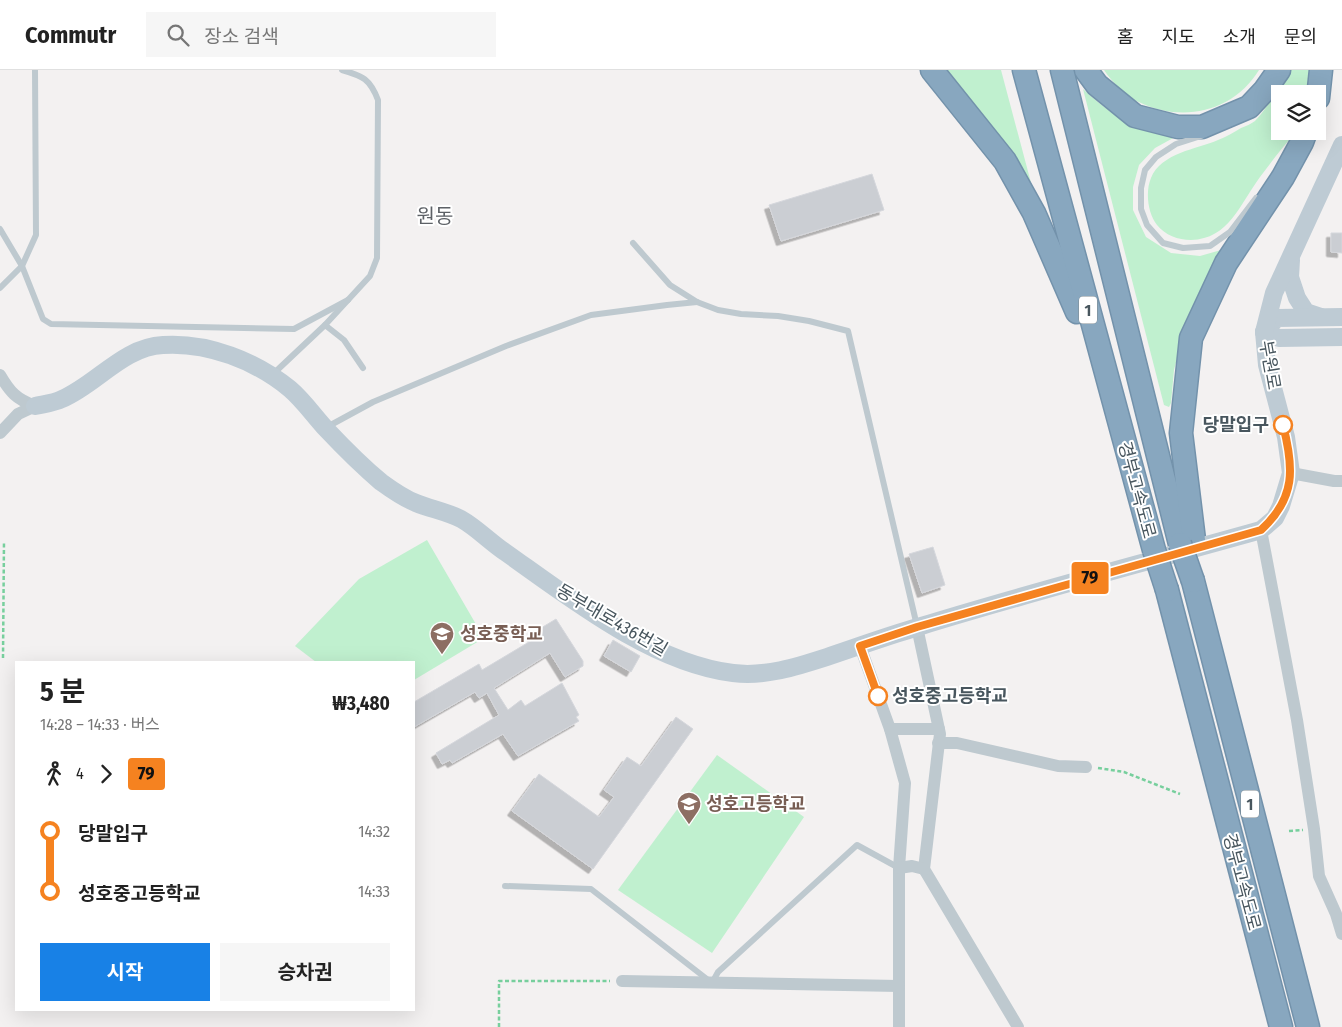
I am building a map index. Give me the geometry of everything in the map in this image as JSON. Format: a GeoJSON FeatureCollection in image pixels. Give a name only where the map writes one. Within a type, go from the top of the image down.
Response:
{"type":"FeatureCollection","features":[{"type":"Feature","properties":{"kind":"highway"},"geometry":{"type":"LineString","coordinates":[[932,70],[1005,161],[1034,213],[1107,380]]}},
{"type":"Feature","properties":{"kind":"highway","name":"경부고속도로"},"geometry":{"type":"LineString","coordinates":[[1024,70],[1107,380],[1166,590],[1281,1027]]}},
{"type":"Feature","properties":{"kind":"highway","name":"경부고속도로"},"geometry":{"type":"LineString","coordinates":[[1062,70],[1197,580],[1212,652],[1308,1027]]}},
{"type":"Feature","properties":{"kind":"highway"},"geometry":{"type":"LineString","coordinates":[[1086,70],[1097,85],[1135,116],[1178,127],[1202,127],[1249,108],[1266,90],[1279,70]]}},
{"type":"Feature","properties":{"kind":"highway"},"geometry":{"type":"LineString","coordinates":[[1319,85],[1321,70]]}},
{"type":"Feature","properties":{"kind":"highway"},"geometry":{"type":"LineString","coordinates":[[1187,542],[1181,433],[1191,338],[1226,263],[1303,140]]}},
{"type":"Feature","properties":{"kind":"street","name":"부원로"},"geometry":{"type":"LineString","coordinates":[[1261,530],[1274,518],[1281,506],[1291,473],[1286,437],[1267,364],[1264,332],[1274,293],[1342,145]]}},
{"type":"Feature","properties":{"kind":"street"},"geometry":{"type":"LineString","coordinates":[[1292,254],[1290,277],[1297,298],[1306,312],[1322,317]]}},
{"type":"Feature","properties":{"kind":"street"},"geometry":{"type":"LineString","coordinates":[[1342,317],[1278,318],[1264,332],[1279,338],[1342,337]]}},
{"type":"Feature","properties":{"kind":"street","name":"동부대로436번길"},"geometry":{"type":"LineString","coordinates":[[0,433],[18,414],[35,406],[62,399],[129,355],[143,348],[160,345],[195,346],[212,349],[251,365],[289,389],[367,470],[400,496],[460,519],[534,573],[594,613],[652,647],[712,669],[734,673],[752,674],[792,668],[917,627],[1261,530]]}},
{"type":"Feature","properties":{"kind":"street"},"geometry":{"type":"LineString","coordinates":[[0,375],[9,391],[22,401],[35,406]]}},
{"type":"Feature","properties":{"kind":"street"},"geometry":{"type":"LineString","coordinates":[[1291,473],[1342,481]]}},
{"type":"Feature","properties":{"kind":"street"},"geometry":{"type":"LineString","coordinates":[[1261,530],[1297,720],[1314,829],[1319,876],[1336,914],[1342,934]]}},
{"type":"Feature","properties":{"kind":"street"},"geometry":{"type":"LineString","coordinates":[[917,627],[939,730],[924,869],[1018,1027]]}},
{"type":"Feature","properties":{"kind":"street"},"geometry":{"type":"LineString","coordinates":[[860,646],[890,730],[905,783],[899,868],[898,1027]]}},
{"type":"Feature","properties":{"kind":"street"},"geometry":{"type":"LineString","coordinates":[[890,730],[939,730]]}},
{"type":"Feature","properties":{"kind":"street"},"geometry":{"type":"LineString","coordinates":[[938,743],[957,743],[1058,766],[1086,767]]}},
{"type":"Feature","properties":{"kind":"street"},"geometry":{"type":"LineString","coordinates":[[899,868],[912,866],[924,869]]}},
{"type":"Feature","properties":{"kind":"street"},"geometry":{"type":"LineString","coordinates":[[622,981],[899,986]]}},
{"type":"Feature","properties":{"kind":"lane"},"geometry":{"type":"LineString","coordinates":[[0,288],[22,266],[36,235],[35,70]]}},
{"type":"Feature","properties":{"kind":"lane"},"geometry":{"type":"LineString","coordinates":[[271,376],[325,325],[370,276],[377,258],[378,100],[373,85],[360,75],[342,70]]}},
{"type":"Feature","properties":{"kind":"lane"},"geometry":{"type":"LineString","coordinates":[[1246,117],[1254,112],[1266,90]]}},
{"type":"Feature","properties":{"kind":"lane"},"geometry":{"type":"LineString","coordinates":[[1212,132],[1176,144],[1156,157],[1145,170],[1141,188],[1141,209],[1147,225],[1164,243],[1183,248],[1210,246],[1230,232],[1259,194]]}},
{"type":"Feature","properties":{"kind":"lane"},"geometry":{"type":"LineString","coordinates":[[0,229],[22,266],[43,319],[51,324],[294,329],[348,300]]}},
{"type":"Feature","properties":{"kind":"lane"},"geometry":{"type":"LineString","coordinates":[[633,243],[670,285],[697,302],[718,310],[809,321],[848,332],[917,627]]}},
{"type":"Feature","properties":{"kind":"lane"},"geometry":{"type":"LineString","coordinates":[[325,428],[373,402],[506,346],[591,315],[667,304],[697,302]]}},
{"type":"Feature","properties":{"kind":"lane"},"geometry":{"type":"LineString","coordinates":[[325,325],[344,340],[363,368]]}},
{"type":"Feature","properties":{"kind":"lane"},"geometry":{"type":"LineString","coordinates":[[505,886],[591,889],[712,983],[718,972],[857,845],[899,868]]}},
{"type":"Feature","properties":{"kind":"path"},"geometry":{"type":"LineString","coordinates":[[3,658],[4,541]]}},
{"type":"Feature","properties":{"kind":"path"},"geometry":{"type":"LineString","coordinates":[[0,568],[5,568]]}},
{"type":"Feature","properties":{"kind":"path"},"geometry":{"type":"LineString","coordinates":[[1086,767],[1124,772],[1180,794]]}},
{"type":"Feature","properties":{"kind":"path"},"geometry":{"type":"LineString","coordinates":[[499,1027],[500,981],[622,981]]}},
{"type":"Feature","properties":{"kind":"green space"},"geometry":{"type":"Polygon","coordinates":[[[942,70],[1001,70],[1034,194],[1004,142],[962,89],[942,70]]]}},
{"type":"Feature","properties":{"kind":"green space"},"geometry":{"type":"Polygon","coordinates":[[[1104,70],[1259,70],[1249,84],[1222,104],[1191,112],[1174,112],[1157,109],[1130,97],[1111,80],[1104,70]]]}},
{"type":"Feature","properties":{"kind":"green space"},"geometry":{"type":"Polygon","coordinates":[[[1288,70],[1313,70],[1309,85],[1279,85],[1288,70]]]}},
{"type":"Feature","properties":{"kind":"green space"},"geometry":{"type":"Polygon","coordinates":[[[1083,89],[1119,118],[1144,130],[1175,137],[1155,148],[1139,165],[1133,187],[1133,210],[1146,237],[1171,253],[1200,256],[1221,250],[1187,319],[1174,370],[1169,407],[1164,405],[1083,89]]]}},
{"type":"Feature","properties":{"kind":"green space"},"geometry":{"type":"Polygon","coordinates":[[[1271,99],[1271,140],[1289,140],[1260,177],[1232,218],[1215,234],[1204,238],[1181,239],[1164,232],[1151,215],[1148,203],[1149,184],[1156,170],[1171,157],[1221,139],[1250,124],[1255,121],[1271,99]]]}},
{"type":"Feature","properties":{"kind":"green space"},"geometry":{"type":"Polygon","coordinates":[[[427,540],[484,638],[415,679],[415,661],[315,661],[295,646],[359,579],[427,540]]]}},
{"type":"Feature","properties":{"kind":"green space"},"geometry":{"type":"Polygon","coordinates":[[[717,755],[804,817],[712,953],[618,890],[717,755]]]}},
{"type":"Feature","properties":{"kind":"building"},"geometry":{"type":"Polygon","coordinates":[[[872,174],[884,210],[781,241],[769,205],[872,174]]]}},
{"type":"Feature","properties":{"kind":"building"},"geometry":{"type":"Polygon","coordinates":[[[1331,233],[1342,233],[1342,253],[1331,252],[1331,233]]]}},
{"type":"Feature","properties":{"kind":"building"},"geometry":{"type":"Polygon","coordinates":[[[933,547],[945,585],[922,593],[909,554],[933,547]]]}},
{"type":"Feature","properties":{"kind":"building"},"geometry":{"type":"Polygon","coordinates":[[[556,619],[583,661],[583,666],[565,677],[550,653],[494,688],[508,710],[521,700],[525,706],[562,683],[579,715],[576,717],[579,721],[518,756],[503,734],[452,763],[450,760],[442,764],[436,753],[499,715],[487,693],[479,698],[475,692],[415,726],[415,701],[479,664],[482,670],[534,639],[531,634],[556,619]]]}},
{"type":"Feature","properties":{"kind":"building"},"geometry":{"type":"Polygon","coordinates":[[[613,640],[640,656],[631,672],[604,656],[613,640]]]}},
{"type":"Feature","properties":{"kind":"building"},"geometry":{"type":"Polygon","coordinates":[[[676,717],[693,729],[593,869],[512,811],[539,774],[599,817],[614,797],[604,790],[627,757],[641,766],[676,717]]]}},
{"type":"Feature","properties":{"kind":"bus line","name":"79"},"geometry":{"type":"LineString","coordinates":[[878,696],[860,646],[917,627],[1261,530],[1274,518],[1281,506],[1291,473],[1283,425]]}},
{"type":"Feature","properties":{"kind":"place","name":"당말입구"},"geometry":{"type":"Point","coordinates":[1283,425]}},
{"type":"Feature","properties":{"kind":"place","name":"성호중학교"},"geometry":{"type":"Point","coordinates":[442,655]}},
{"type":"Feature","properties":{"kind":"place","name":"성호중고등학교"},"geometry":{"type":"Point","coordinates":[878,696]}},
{"type":"Feature","properties":{"kind":"place","name":"성호고등학교"},"geometry":{"type":"Point","coordinates":[689,825]}},
{"type":"Feature","properties":{"kind":"district","name":"원동"},"geometry":{"type":"Point","coordinates":[435,216]}}]}
